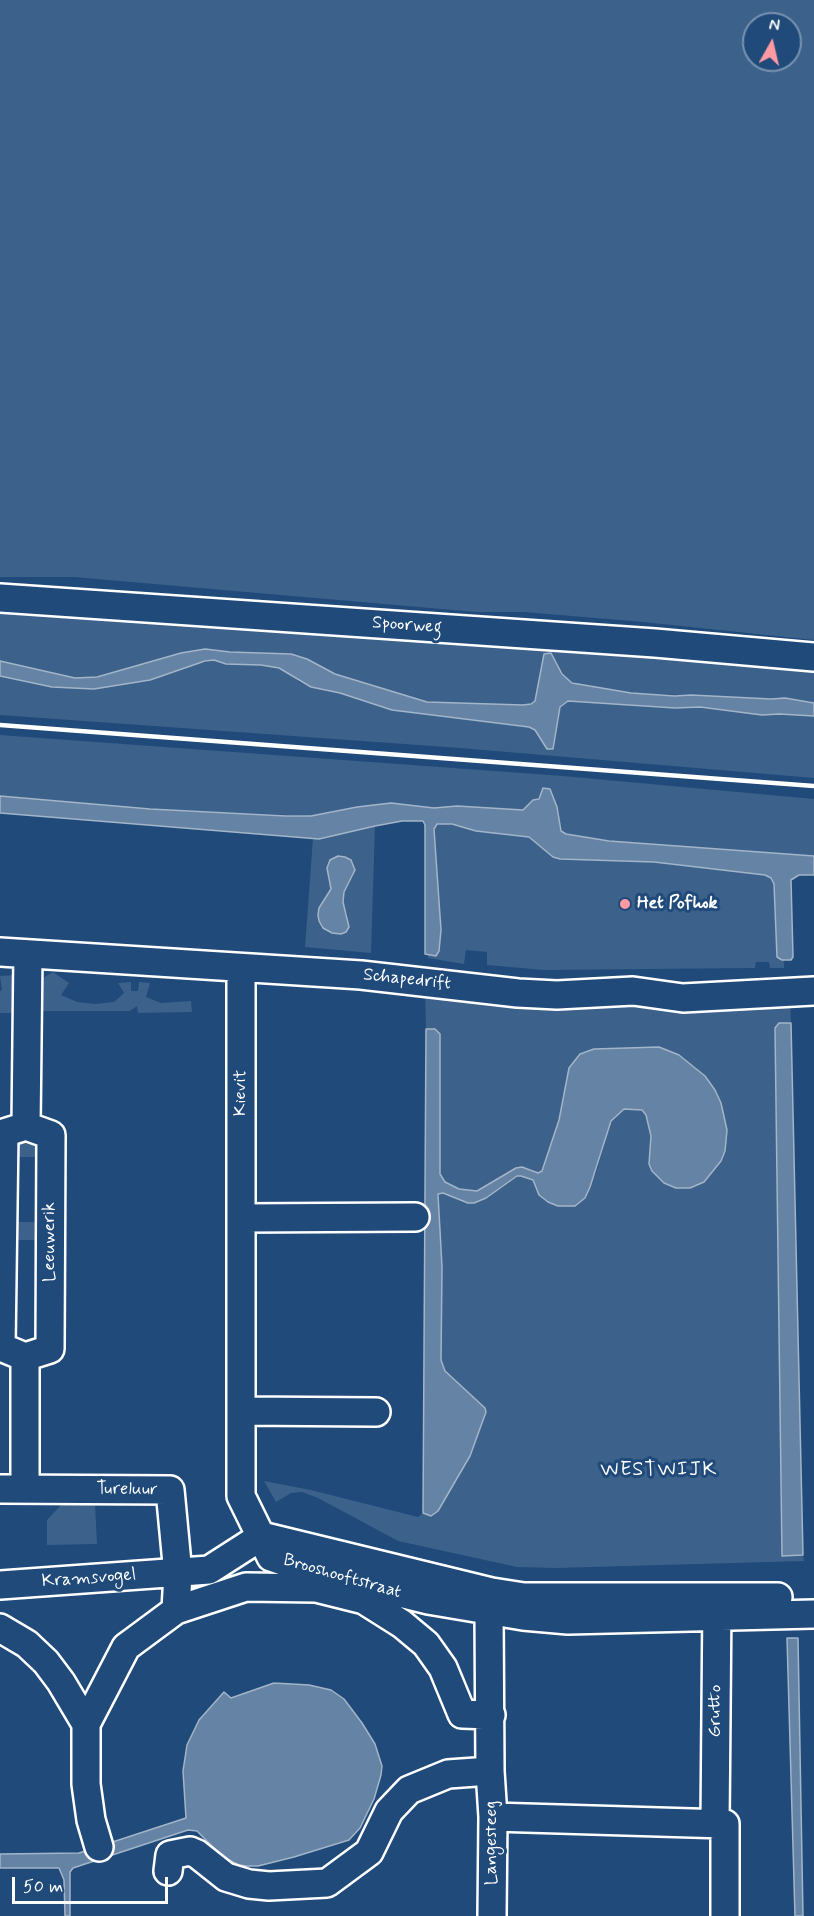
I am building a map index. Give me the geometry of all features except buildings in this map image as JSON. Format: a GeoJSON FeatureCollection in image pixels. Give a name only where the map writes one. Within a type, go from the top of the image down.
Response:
{"type":"FeatureCollection","features":[{"type":"Feature","properties":{"kind":"street","name":"Spoorweg"},"geometry":{"type":"LineString","coordinates":[[0,598],[643,642],[814,657]]}},
{"type":"Feature","properties":{"kind":"street","name":"Schapedrift"},"geometry":{"type":"LineString","coordinates":[[0,952],[361,975],[518,993],[633,991],[683,998],[814,991]]}},
{"type":"Feature","properties":{"kind":"street"},"geometry":{"type":"LineString","coordinates":[[13,1489],[25,1357],[1,1347],[4,1133],[26,1126],[28,954]]}},
{"type":"Feature","properties":{"kind":"street","name":"Kievit"},"geometry":{"type":"LineString","coordinates":[[241,968],[241,1496],[262,1536]]}},
{"type":"Feature","properties":{"kind":"street","name":"Leeuwerik"},"geometry":{"type":"LineString","coordinates":[[25,1357],[50,1349],[51,1135],[26,1126]]}},
{"type":"Feature","properties":{"kind":"street"},"geometry":{"type":"LineString","coordinates":[[242,1218],[415,1217]]}},
{"type":"Feature","properties":{"kind":"street"},"geometry":{"type":"LineString","coordinates":[[241,1411],[376,1412]]}},
{"type":"Feature","properties":{"kind":"street","name":"Tureluur"},"geometry":{"type":"LineString","coordinates":[[13,1489],[170,1491],[178,1574]]}},
{"type":"Feature","properties":{"kind":"street","name":"Kramsvogel"},"geometry":{"type":"LineString","coordinates":[[0,1585],[210,1570],[262,1536]]}},
{"type":"Feature","properties":{"kind":"street","name":"Brooshooftstraat"},"geometry":{"type":"LineString","coordinates":[[262,1536],[271,1557],[314,1572],[429,1600],[490,1602],[568,1620],[814,1596]]}},
{"type":"Feature","properties":{"kind":"street"},"geometry":{"type":"LineString","coordinates":[[176,1610],[178,1574]]}},
{"type":"Feature","properties":{"kind":"street"},"geometry":{"type":"LineString","coordinates":[[99,1847],[91,1820],[86,1784],[86,1724],[126,1647],[176,1610],[246,1587],[316,1588],[364,1600],[402,1624],[426,1644],[443,1668],[462,1714],[491,1715]]}},
{"type":"Feature","properties":{"kind":"street"},"geometry":{"type":"LineString","coordinates":[[168,1871],[170,1855],[190,1851],[226,1877],[249,1884],[269,1886],[327,1883],[369,1852],[389,1811],[409,1790],[448,1774],[490,1771],[490,1602]]}},
{"type":"Feature","properties":{"kind":"street","name":"Brooshooftstraat"},"geometry":{"type":"LineString","coordinates":[[717,1607],[814,1614]]}},
{"type":"Feature","properties":{"kind":"street","name":"Grutto"},"geometry":{"type":"LineString","coordinates":[[717,1607],[716,1824],[725,1824],[726,1916]]}},
{"type":"Feature","properties":{"kind":"street"},"geometry":{"type":"LineString","coordinates":[[0,1628],[27,1644],[46,1662],[86,1724]]}},
{"type":"Feature","properties":{"kind":"street","name":"Langesteeg"},"geometry":{"type":"LineString","coordinates":[[490,1771],[493,1817],[492,1916]]}},
{"type":"Feature","properties":{"kind":"street"},"geometry":{"type":"LineString","coordinates":[[493,1817],[716,1824]]}},
{"type":"Feature","properties":{"kind":"shaded area"},"geometry":{"type":"Polygon","coordinates":[[[0,0],[814,0],[814,640],[643,622],[524,612],[476,612],[74,577],[0,577],[0,0]]]}},
{"type":"Feature","properties":{"kind":"shaded area"},"geometry":{"type":"Polygon","coordinates":[[[0,600],[814,666],[814,703],[780,698],[631,693],[581,685],[567,680],[552,655],[544,654],[535,701],[523,705],[427,702],[413,699],[335,674],[307,659],[291,654],[205,649],[181,653],[96,677],[75,678],[0,661],[0,600]]]}},
{"type":"Feature","properties":{"kind":"shaded area"},"geometry":{"type":"Polygon","coordinates":[[[205,649],[291,654],[307,659],[335,674],[427,702],[523,705],[535,701],[544,654],[551,653],[562,674],[572,683],[631,693],[785,698],[814,703],[814,716],[762,715],[700,707],[675,708],[568,701],[560,707],[553,749],[547,749],[535,730],[529,727],[392,710],[340,693],[311,687],[279,668],[261,665],[205,661],[150,680],[94,689],[52,687],[0,676],[0,661],[75,678],[97,677],[181,653],[205,649]]]}},
{"type":"Feature","properties":{"kind":"shaded area"},"geometry":{"type":"Polygon","coordinates":[[[214,660],[226,664],[250,663],[272,666],[291,674],[299,682],[311,687],[340,693],[392,710],[529,727],[535,730],[553,749],[560,707],[568,701],[675,708],[700,707],[762,715],[814,716],[814,778],[460,748],[0,715],[0,676],[52,687],[94,689],[150,680],[185,667],[214,660]]]}},
{"type":"Feature","properties":{"kind":"shaded area"},"geometry":{"type":"Polygon","coordinates":[[[0,735],[563,776],[814,799],[814,856],[609,841],[566,834],[561,831],[557,807],[550,789],[523,810],[457,806],[357,807],[311,816],[150,809],[0,796],[0,735]]]}},
{"type":"Feature","properties":{"kind":"shaded area"},"geometry":{"type":"Polygon","coordinates":[[[543,788],[550,789],[557,807],[561,831],[566,834],[609,841],[814,856],[814,875],[799,875],[791,880],[793,957],[791,960],[782,960],[777,957],[774,884],[771,878],[765,875],[654,862],[560,859],[553,857],[529,837],[476,831],[452,824],[437,824],[434,829],[441,930],[439,951],[436,956],[425,954],[425,825],[423,821],[402,821],[319,839],[0,813],[0,796],[150,809],[286,816],[311,816],[391,803],[434,808],[457,806],[523,810],[533,800],[539,799],[543,788]]]}},
{"type":"Feature","properties":{"kind":"shaded area"},"geometry":{"type":"Polygon","coordinates":[[[442,823],[529,837],[560,859],[654,862],[765,875],[774,883],[777,957],[784,960],[784,968],[770,968],[769,962],[756,962],[755,968],[543,970],[487,965],[487,952],[466,950],[464,964],[428,958],[428,955],[436,956],[439,951],[441,930],[434,829],[436,824],[442,823]]]}},
{"type":"Feature","properties":{"kind":"shaded area"},"geometry":{"type":"Polygon","coordinates":[[[375,826],[371,953],[305,947],[313,838],[319,839],[375,826]],[[328,876],[331,889],[319,908],[348,917],[343,902],[344,892],[353,876],[328,876]]]}},
{"type":"Feature","properties":{"kind":"shaded area"},"geometry":{"type":"Polygon","coordinates":[[[338,856],[351,860],[355,870],[344,892],[343,902],[349,927],[341,934],[332,933],[323,928],[318,915],[319,908],[331,889],[327,868],[330,860],[338,856]]]}},
{"type":"Feature","properties":{"kind":"shaded area"},"geometry":{"type":"Polygon","coordinates":[[[53,972],[69,983],[61,995],[77,1002],[95,1004],[114,1002],[124,993],[118,983],[131,982],[131,991],[138,991],[139,982],[150,983],[146,997],[161,1003],[191,1001],[192,1012],[138,1013],[137,1006],[130,1011],[39,1011],[38,981],[53,972]]]}},
{"type":"Feature","properties":{"kind":"shaded area"},"geometry":{"type":"Polygon","coordinates":[[[15,975],[14,1013],[0,1013],[0,991],[2,990],[0,976],[15,975]]]}},
{"type":"Feature","properties":{"kind":"shaded area"},"geometry":{"type":"Polygon","coordinates":[[[425,990],[790,1000],[791,1023],[779,1023],[775,1028],[782,1555],[803,1555],[804,1561],[556,1568],[517,1567],[398,1541],[318,1498],[302,1492],[291,1493],[276,1502],[264,1481],[311,1490],[418,1517],[423,1513],[431,1516],[457,1480],[470,1456],[486,1412],[485,1408],[445,1371],[441,1360],[442,1267],[438,1194],[440,1192],[468,1203],[486,1198],[521,1176],[529,1178],[575,1206],[585,1198],[597,1170],[611,1121],[624,1109],[642,1110],[646,1115],[651,1136],[649,1164],[652,1171],[664,1183],[713,1170],[721,1161],[715,1090],[705,1076],[679,1055],[659,1047],[594,1049],[579,1054],[563,1094],[559,1120],[542,1171],[538,1173],[530,1169],[477,1191],[459,1189],[445,1182],[440,1174],[440,1034],[435,1029],[426,1029],[425,990]]]}},
{"type":"Feature","properties":{"kind":"shaded area"},"geometry":{"type":"Polygon","coordinates":[[[779,1023],[791,1023],[803,1555],[782,1556],[775,1028],[779,1023]]]}},
{"type":"Feature","properties":{"kind":"shaded area"},"geometry":{"type":"Polygon","coordinates":[[[426,1029],[435,1029],[440,1034],[440,1174],[445,1182],[459,1189],[477,1191],[516,1168],[522,1167],[538,1173],[542,1171],[559,1120],[569,1068],[580,1054],[594,1049],[659,1047],[679,1055],[705,1076],[715,1090],[721,1103],[727,1130],[725,1151],[721,1161],[704,1182],[690,1188],[676,1188],[664,1183],[652,1171],[649,1164],[651,1136],[646,1115],[642,1110],[624,1109],[611,1121],[590,1187],[585,1198],[575,1206],[558,1206],[548,1202],[539,1195],[533,1180],[521,1176],[517,1176],[486,1198],[474,1203],[468,1203],[443,1193],[438,1194],[442,1267],[441,1360],[445,1371],[485,1408],[486,1412],[470,1456],[438,1511],[431,1516],[423,1513],[426,1029]]]}},
{"type":"Feature","properties":{"kind":"shaded area"},"geometry":{"type":"Polygon","coordinates":[[[35,1136],[41,1157],[14,1157],[17,1140],[35,1136]]]}},
{"type":"Feature","properties":{"kind":"shaded area"},"geometry":{"type":"Polygon","coordinates":[[[13,1222],[41,1222],[41,1240],[13,1240],[13,1222]]]}},
{"type":"Feature","properties":{"kind":"shaded area"},"geometry":{"type":"Polygon","coordinates":[[[95,1503],[97,1544],[47,1545],[47,1520],[61,1505],[95,1503]]]}},
{"type":"Feature","properties":{"kind":"shaded area"},"geometry":{"type":"Polygon","coordinates":[[[787,1638],[798,1638],[803,1916],[795,1916],[787,1638]]]}},
{"type":"Feature","properties":{"kind":"shaded area"},"geometry":{"type":"Polygon","coordinates":[[[274,1683],[309,1685],[331,1690],[344,1699],[375,1744],[382,1766],[381,1775],[374,1799],[360,1828],[349,1840],[294,1857],[258,1866],[247,1866],[239,1865],[223,1857],[197,1831],[188,1830],[73,1868],[70,1872],[70,1916],[65,1916],[64,1880],[59,1868],[0,1868],[0,1854],[79,1853],[186,1818],[183,1771],[187,1745],[199,1720],[224,1692],[231,1698],[274,1683]]]}},
{"type":"Feature","properties":{"kind":"railway"},"geometry":{"type":"LineString","coordinates":[[0,725],[814,786]]}},
{"type":"Feature","properties":{"kind":"place","name":"Het Pofhok"},"geometry":{"type":"Point","coordinates":[625,904]}},
{"type":"Feature","properties":{"kind":"district","name":"WESTWIJK"},"geometry":{"type":"Point","coordinates":[659,1471]}}]}
